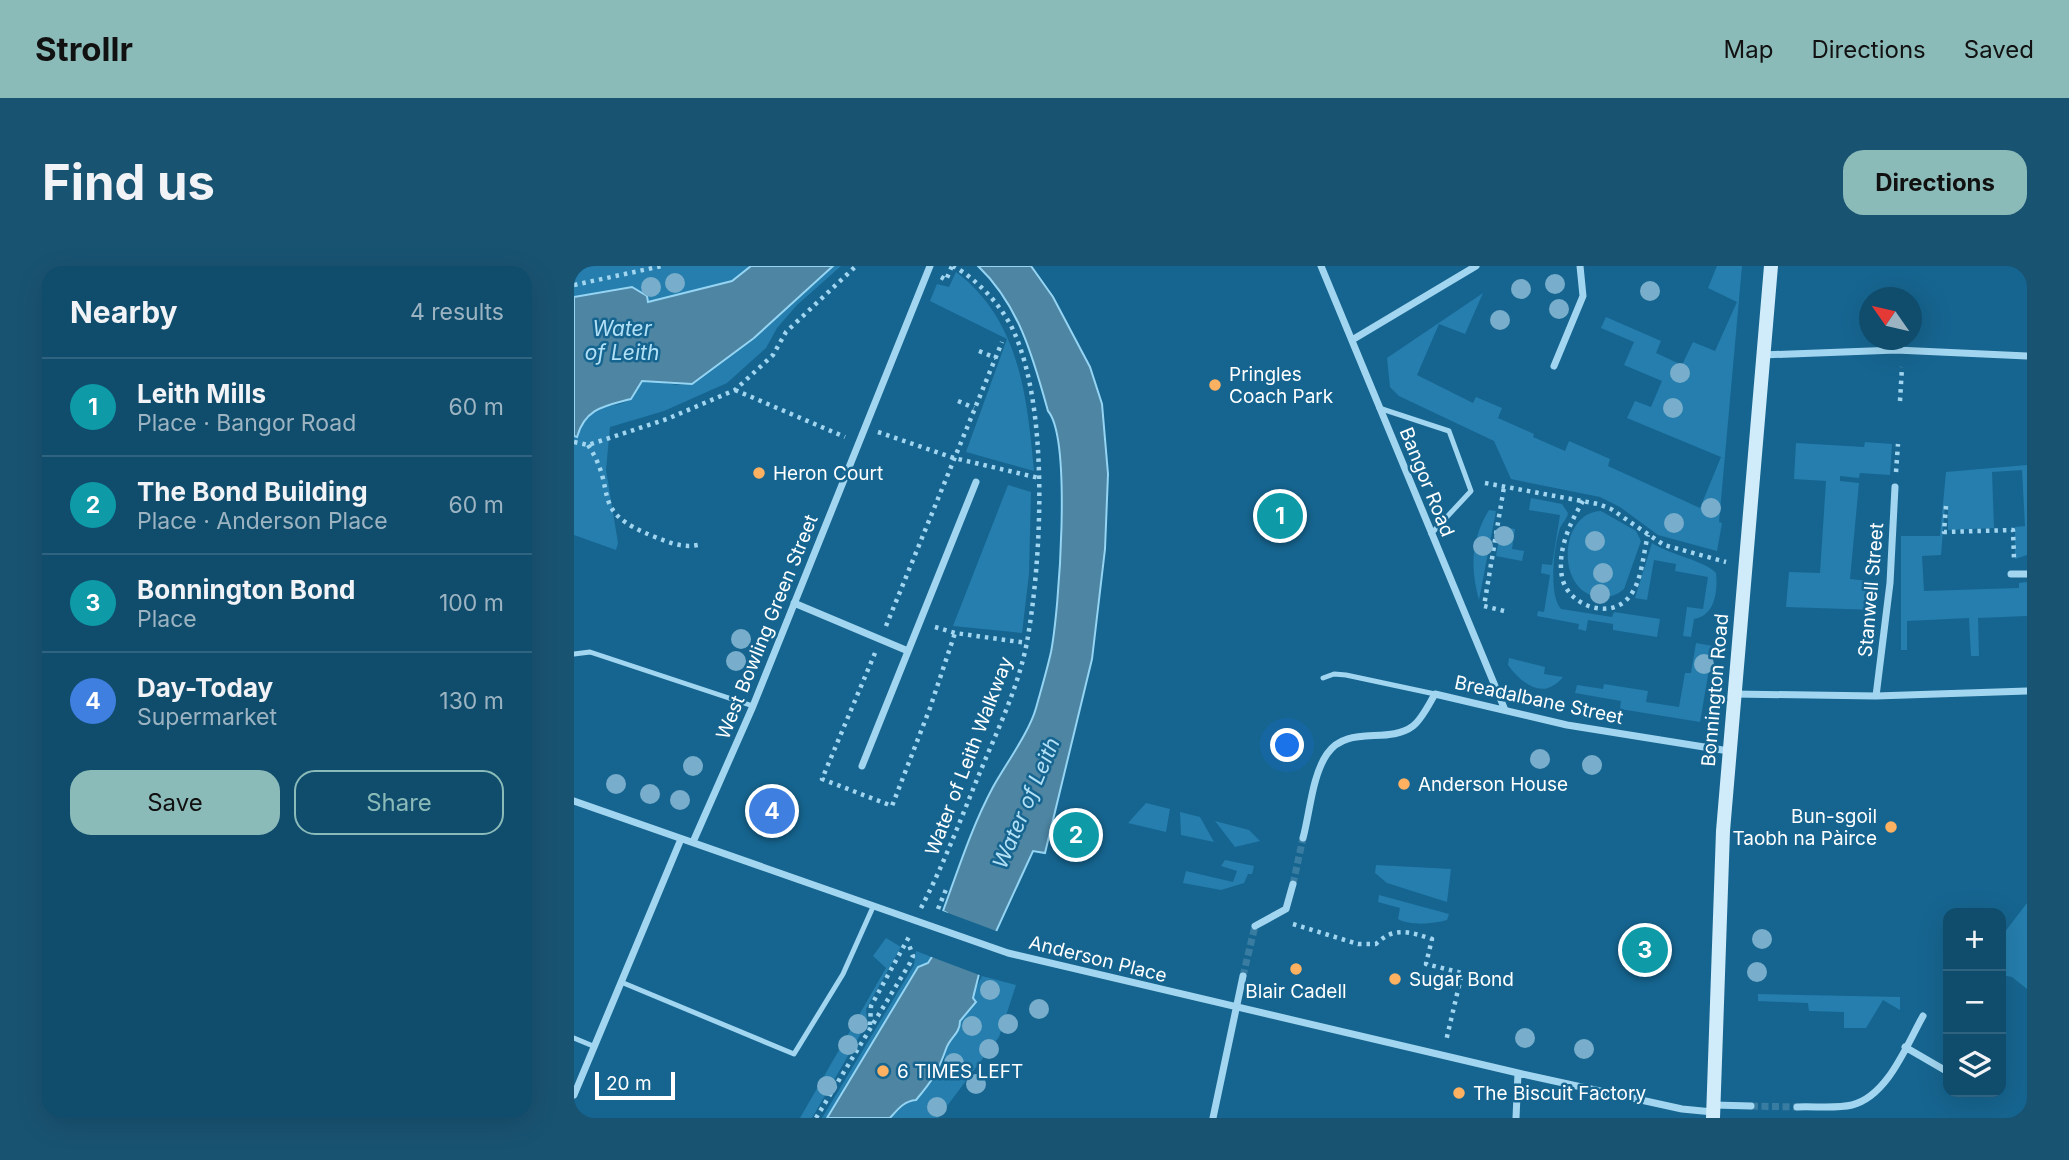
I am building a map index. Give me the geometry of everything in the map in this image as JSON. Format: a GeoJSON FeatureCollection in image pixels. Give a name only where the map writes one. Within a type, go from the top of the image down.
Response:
{"type":"FeatureCollection","features":[{"type":"Feature","properties":{"kind":"main road","name":"Bonnington Road"},"geometry":{"type":"LineString","coordinates":[[1713,1112],[1723,831],[1771,266]]}},
{"type":"Feature","properties":{"kind":"street","name":"West Bowling Green Street"},"geometry":{"type":"LineString","coordinates":[[693,842],[753,706],[930,266]]}},
{"type":"Feature","properties":{"kind":"street","name":"Bangor Road"},"geometry":{"type":"LineString","coordinates":[[1321,266],[1505,710]]}},
{"type":"Feature","properties":{"kind":"street"},"geometry":{"type":"LineString","coordinates":[[1352,340],[1476,266]]}},
{"type":"Feature","properties":{"kind":"street"},"geometry":{"type":"LineString","coordinates":[[1554,366],[1583,296],[1580,266]]}},
{"type":"Feature","properties":{"kind":"street"},"geometry":{"type":"LineString","coordinates":[[1763,355],[1904,351],[2027,356]]}},
{"type":"Feature","properties":{"kind":"street"},"geometry":{"type":"LineString","coordinates":[[862,766],[976,482]]}},
{"type":"Feature","properties":{"kind":"street","name":"Stanwell Street"},"geometry":{"type":"LineString","coordinates":[[1876,696],[1890,583],[1895,487]]}},
{"type":"Feature","properties":{"kind":"street"},"geometry":{"type":"LineString","coordinates":[[2013,574],[2027,574]]}},
{"type":"Feature","properties":{"kind":"street"},"geometry":{"type":"LineString","coordinates":[[794,603],[908,651]]}},
{"type":"Feature","properties":{"kind":"street"},"geometry":{"type":"LineString","coordinates":[[1733,694],[1876,696],[2027,691]]}},
{"type":"Feature","properties":{"kind":"street","name":"Breadalbane Street"},"geometry":{"type":"LineString","coordinates":[[1303,838],[1322,764],[1330,750],[1350,737],[1404,731],[1415,725],[1435,694],[1567,725],[1729,751]]}},
{"type":"Feature","properties":{"kind":"street","name":"Anderson Place"},"geometry":{"type":"LineString","coordinates":[[574,801],[1008,953],[1234,1008],[1690,1111],[1713,1112],[1751,1106]]}},
{"type":"Feature","properties":{"kind":"street"},"geometry":{"type":"LineString","coordinates":[[574,1095],[681,839]]}},
{"type":"Feature","properties":{"kind":"street"},"geometry":{"type":"LineString","coordinates":[[1255,926],[1286,909],[1293,884]]}},
{"type":"Feature","properties":{"kind":"street"},"geometry":{"type":"LineString","coordinates":[[1213,1118],[1234,1008],[1243,976]]}},
{"type":"Feature","properties":{"kind":"street"},"geometry":{"type":"LineString","coordinates":[[1797,1107],[1842,1106],[1865,1100],[1884,1081],[1923,1016]]}},
{"type":"Feature","properties":{"kind":"street"},"geometry":{"type":"LineString","coordinates":[[1905,1047],[1943,1069]]}},
{"type":"Feature","properties":{"kind":"street"},"geometry":{"type":"LineString","coordinates":[[1516,1118],[1518,1073]]}},
{"type":"Feature","properties":{"kind":"lane"},"geometry":{"type":"LineString","coordinates":[[1379,408],[1449,432],[1471,491],[1431,535]]}},
{"type":"Feature","properties":{"kind":"lane"},"geometry":{"type":"LineString","coordinates":[[574,654],[590,652],[753,706]]}},
{"type":"Feature","properties":{"kind":"lane"},"geometry":{"type":"LineString","coordinates":[[1323,678],[1346,674],[1435,694]]}},
{"type":"Feature","properties":{"kind":"lane"},"geometry":{"type":"LineString","coordinates":[[621,982],[794,1054],[843,974],[873,907]]}},
{"type":"Feature","properties":{"kind":"lane"},"geometry":{"type":"LineString","coordinates":[[574,1038],[593,1046]]}},
{"type":"Feature","properties":{"kind":"path"},"geometry":{"type":"LineString","coordinates":[[574,285],[662,266]]}},
{"type":"Feature","properties":{"kind":"path"},"geometry":{"type":"LineString","coordinates":[[574,442],[588,445],[667,419],[735,390],[773,355],[786,332],[856,266]]}},
{"type":"Feature","properties":{"kind":"path","name":"Water of Leith Walkway"},"geometry":{"type":"LineString","coordinates":[[870,1026],[871,1006],[908,941],[914,920],[933,885],[1013,691],[1027,643],[1038,532],[1039,478],[1032,400],[1014,331],[993,302],[966,273],[953,266]]}},
{"type":"Feature","properties":{"kind":"path"},"geometry":{"type":"LineString","coordinates":[[954,458],[1002,342]]}},
{"type":"Feature","properties":{"kind":"path"},"geometry":{"type":"LineString","coordinates":[[979,351],[996,358]]}},
{"type":"Feature","properties":{"kind":"path"},"geometry":{"type":"LineString","coordinates":[[1900,401],[1904,351]]}},
{"type":"Feature","properties":{"kind":"path"},"geometry":{"type":"LineString","coordinates":[[735,390],[859,443]]}},
{"type":"Feature","properties":{"kind":"path"},"geometry":{"type":"LineString","coordinates":[[958,401],[974,408]]}},
{"type":"Feature","properties":{"kind":"path"},"geometry":{"type":"LineString","coordinates":[[865,427],[954,458],[1039,478]]}},
{"type":"Feature","properties":{"kind":"path"},"geometry":{"type":"LineString","coordinates":[[1895,487],[1898,444]]}},
{"type":"Feature","properties":{"kind":"path"},"geometry":{"type":"LineString","coordinates":[[588,445],[600,468],[608,504],[619,520],[674,544],[687,548],[698,545]]}},
{"type":"Feature","properties":{"kind":"path"},"geometry":{"type":"LineString","coordinates":[[1468,482],[1504,486],[1611,509],[1648,535],[1686,553],[1744,564]]}},
{"type":"Feature","properties":{"kind":"path"},"geometry":{"type":"LineString","coordinates":[[1504,486],[1484,606],[1504,611]]}},
{"type":"Feature","properties":{"kind":"path"},"geometry":{"type":"LineString","coordinates":[[1583,501],[1566,534],[1561,561],[1564,586],[1583,604],[1613,607],[1629,598],[1637,581],[1648,535]]}},
{"type":"Feature","properties":{"kind":"path"},"geometry":{"type":"LineString","coordinates":[[1947,508],[1944,532],[2013,530],[2013,574]]}},
{"type":"Feature","properties":{"kind":"path"},"geometry":{"type":"LineString","coordinates":[[891,613],[955,634],[1027,643]]}},
{"type":"Feature","properties":{"kind":"path"},"geometry":{"type":"LineString","coordinates":[[938,909],[947,887]]}},
{"type":"Feature","properties":{"kind":"path"},"geometry":{"type":"LineString","coordinates":[[1282,921],[1358,944],[1376,944],[1386,933],[1394,931],[1432,939],[1426,964],[1462,973],[1443,1056]]}},
{"type":"Feature","properties":{"kind":"path","name":"Water of Leith Walkway"},"geometry":{"type":"LineString","coordinates":[[816,1118],[912,960],[908,941]]}},
{"type":"Feature","properties":{"kind":"shaded area"},"geometry":{"type":"Polygon","coordinates":[[[574,266],[751,266],[732,281],[648,302],[632,287],[574,297],[574,266]]]}},
{"type":"Feature","properties":{"kind":"shaded area"},"geometry":{"type":"Polygon","coordinates":[[[833,266],[841,266],[797,305],[777,328],[766,348],[727,383],[664,411],[610,427],[606,470],[618,543],[616,550],[574,535],[574,436],[577,437],[588,414],[602,406],[625,402],[646,380],[677,385],[692,384],[754,338],[833,266]]]}},
{"type":"Feature","properties":{"kind":"shaded area"},"geometry":{"type":"Polygon","coordinates":[[[1717,266],[1742,266],[1719,522],[1722,523],[1717,551],[1658,535],[1620,507],[1600,497],[1511,479],[1494,441],[1399,396],[1390,387],[1387,358],[1483,293],[1465,334],[1439,324],[1417,375],[1473,403],[1476,397],[1502,408],[1498,418],[1534,434],[1533,437],[1565,451],[1569,441],[1610,459],[1608,466],[1700,508],[1721,457],[1627,418],[1635,401],[1651,407],[1662,381],[1624,365],[1634,342],[1601,328],[1606,317],[1661,341],[1656,353],[1682,365],[1693,342],[1715,351],[1737,302],[1708,288],[1717,266]]]}},
{"type":"Feature","properties":{"kind":"shaded area"},"geometry":{"type":"Polygon","coordinates":[[[956,272],[977,291],[994,313],[1007,337],[1023,388],[1034,471],[966,452],[1007,339],[930,301],[937,284],[949,287],[956,272]]]}},
{"type":"Feature","properties":{"kind":"shaded area"},"geometry":{"type":"Polygon","coordinates":[[[1865,442],[1892,444],[1890,475],[1860,473],[1859,478],[1840,476],[1840,481],[1859,483],[1850,579],[1878,582],[1876,610],[1786,607],[1789,572],[1820,573],[1826,481],[1794,479],[1796,443],[1864,447],[1865,442]]]}},
{"type":"Feature","properties":{"kind":"shaded area"},"geometry":{"type":"Polygon","coordinates":[[[2027,465],[2027,555],[2015,559],[2015,527],[2025,526],[2022,470],[1992,472],[1994,528],[1948,530],[1948,507],[1945,506],[1941,555],[1922,556],[1924,591],[2019,588],[2019,583],[2027,582],[2027,616],[1978,618],[1979,656],[1971,656],[1969,618],[1907,621],[1907,650],[1901,650],[1901,536],[1940,536],[1946,472],[2027,465]]]}},
{"type":"Feature","properties":{"kind":"shaded area"},"geometry":{"type":"Polygon","coordinates":[[[1008,485],[1031,492],[1029,574],[1022,633],[953,626],[1008,485]]]}},
{"type":"Feature","properties":{"kind":"shaded area"},"geometry":{"type":"Polygon","coordinates":[[[1531,498],[1562,504],[1568,513],[1560,528],[1554,558],[1553,582],[1561,609],[1612,617],[1614,612],[1660,619],[1657,637],[1613,630],[1613,624],[1588,620],[1586,631],[1578,629],[1579,624],[1537,616],[1538,611],[1544,612],[1550,575],[1541,573],[1542,564],[1552,565],[1560,515],[1529,510],[1531,498]]]}},
{"type":"Feature","properties":{"kind":"shaded area"},"geometry":{"type":"Polygon","coordinates":[[[1489,510],[1496,511],[1479,600],[1474,577],[1474,554],[1479,532],[1489,510]]]}},
{"type":"Feature","properties":{"kind":"shaded area"},"geometry":{"type":"Polygon","coordinates":[[[1601,511],[1636,531],[1641,541],[1624,589],[1613,596],[1599,597],[1585,592],[1575,582],[1569,568],[1568,552],[1570,537],[1577,524],[1587,515],[1601,511]]]}},
{"type":"Feature","properties":{"kind":"shaded area"},"geometry":{"type":"Polygon","coordinates":[[[1501,527],[1515,529],[1512,549],[1524,551],[1522,561],[1496,556],[1501,527]]]}},
{"type":"Feature","properties":{"kind":"shaded area"},"geometry":{"type":"Polygon","coordinates":[[[1652,543],[1704,565],[1716,573],[1714,602],[1707,613],[1694,619],[1691,637],[1683,636],[1687,607],[1703,609],[1708,577],[1675,571],[1676,564],[1654,560],[1647,600],[1635,598],[1652,543]]]}},
{"type":"Feature","properties":{"kind":"shaded area"},"geometry":{"type":"Polygon","coordinates":[[[1696,643],[1713,646],[1700,722],[1620,709],[1621,701],[1575,693],[1577,685],[1603,689],[1604,684],[1648,691],[1646,702],[1679,707],[1685,673],[1691,673],[1696,643]]]}},
{"type":"Feature","properties":{"kind":"shaded area"},"geometry":{"type":"Polygon","coordinates":[[[1509,658],[1545,667],[1544,674],[1563,677],[1548,688],[1533,687],[1508,665],[1509,658]]]}},
{"type":"Feature","properties":{"kind":"shaded area"},"geometry":{"type":"Polygon","coordinates":[[[1146,803],[1170,809],[1166,832],[1128,823],[1146,803]]]}},
{"type":"Feature","properties":{"kind":"shaded area"},"geometry":{"type":"Polygon","coordinates":[[[1180,812],[1200,817],[1214,842],[1181,835],[1180,812]]]}},
{"type":"Feature","properties":{"kind":"shaded area"},"geometry":{"type":"Polygon","coordinates":[[[1215,821],[1249,830],[1260,841],[1235,847],[1215,821]]]}},
{"type":"Feature","properties":{"kind":"shaded area"},"geometry":{"type":"Polygon","coordinates":[[[1225,860],[1254,866],[1252,874],[1248,874],[1244,883],[1221,890],[1183,883],[1186,871],[1233,882],[1237,871],[1221,866],[1225,860]]]}},
{"type":"Feature","properties":{"kind":"shaded area"},"geometry":{"type":"Polygon","coordinates":[[[1376,865],[1451,869],[1447,902],[1387,883],[1375,873],[1376,865]]]}},
{"type":"Feature","properties":{"kind":"shaded area"},"geometry":{"type":"Polygon","coordinates":[[[1379,895],[1449,914],[1447,920],[1435,923],[1403,921],[1398,919],[1400,908],[1378,902],[1379,895]]]}},
{"type":"Feature","properties":{"kind":"shaded area"},"geometry":{"type":"Polygon","coordinates":[[[2027,903],[2027,989],[2012,977],[2006,976],[2006,930],[2027,903]]]}},
{"type":"Feature","properties":{"kind":"shaded area"},"geometry":{"type":"Polygon","coordinates":[[[886,938],[901,947],[866,1009],[867,1023],[812,1118],[800,1118],[886,968],[873,956],[886,938]]]}},
{"type":"Feature","properties":{"kind":"shaded area"},"geometry":{"type":"Polygon","coordinates":[[[916,951],[932,957],[928,964],[918,967],[827,1118],[822,1118],[914,965],[916,951]]]}},
{"type":"Feature","properties":{"kind":"shaded area"},"geometry":{"type":"Polygon","coordinates":[[[982,976],[1016,985],[999,1037],[938,1118],[890,1118],[909,1101],[916,1100],[944,1061],[946,1049],[982,976]]]}},
{"type":"Feature","properties":{"kind":"shaded area"},"geometry":{"type":"Polygon","coordinates":[[[1758,994],[1900,997],[1900,1010],[1883,1000],[1866,1028],[1844,1028],[1844,1012],[1809,1011],[1808,1003],[1758,1001],[1758,994]]]}},
{"type":"Feature","properties":{"kind":"water","name":"Water of Leith"},"geometry":{"type":"Polygon","coordinates":[[[751,266],[833,266],[754,338],[692,384],[642,381],[631,399],[597,410],[585,420],[577,437],[574,436],[574,297],[632,287],[647,296],[648,302],[732,281],[751,266]]]}},
{"type":"Feature","properties":{"kind":"water"},"geometry":{"type":"Polygon","coordinates":[[[978,266],[1031,266],[1053,297],[1090,367],[1102,404],[1108,474],[1105,549],[1092,659],[1045,853],[1033,851],[982,962],[973,998],[976,1002],[960,1021],[934,1076],[916,1100],[905,1104],[890,1118],[827,1118],[918,967],[928,963],[944,938],[947,913],[943,911],[966,848],[993,787],[1033,718],[1051,652],[1062,527],[1060,455],[1055,428],[1023,333],[1004,298],[978,266]]]}},
{"type":"Feature","properties":{"kind":"pier"},"geometry":{"type":"Polygon","coordinates":[[[940,910],[999,932],[1002,928],[982,976],[929,956],[940,937],[943,915],[940,910]]]}},
{"type":"Feature","properties":{"kind":"tunnel"},"geometry":{"type":"LineString","coordinates":[[1293,884],[1303,838]]}},
{"type":"Feature","properties":{"kind":"tunnel"},"geometry":{"type":"LineString","coordinates":[[1243,976],[1255,926]]}},
{"type":"Feature","properties":{"kind":"tunnel"},"geometry":{"type":"LineString","coordinates":[[1751,1106],[1797,1107]]}},
{"type":"Feature","properties":{"kind":"place","name":"Pringles Coach Park"},"geometry":{"type":"Point","coordinates":[1215,385]}},
{"type":"Feature","properties":{"kind":"place","name":"Heron Court"},"geometry":{"type":"Point","coordinates":[759,473]}},
{"type":"Feature","properties":{"kind":"place","name":"Leith Mills"},"geometry":{"type":"Point","coordinates":[1280,516]}},
{"type":"Feature","properties":{"kind":"place","name":"Anderson House"},"geometry":{"type":"Point","coordinates":[1404,784]}},
{"type":"Feature","properties":{"kind":"place","name":"Day-Today"},"geometry":{"type":"Point","coordinates":[772,811]}},
{"type":"Feature","properties":{"kind":"place","name":"Bun-sgoil Taobh na Pàirce"},"geometry":{"type":"Point","coordinates":[1891,827]}},
{"type":"Feature","properties":{"kind":"place","name":"The Bond Building"},"geometry":{"type":"Point","coordinates":[1076,835]}},
{"type":"Feature","properties":{"kind":"place","name":"Bonnington Bond"},"geometry":{"type":"Point","coordinates":[1645,950]}},
{"type":"Feature","properties":{"kind":"place","name":"Blair Cadell"},"geometry":{"type":"Point","coordinates":[1296,969]}},
{"type":"Feature","properties":{"kind":"place","name":"Sugar Bond"},"geometry":{"type":"Point","coordinates":[1395,979]}},
{"type":"Feature","properties":{"kind":"place","name":"6 TIMES LEFT"},"geometry":{"type":"Point","coordinates":[883,1071]}},
{"type":"Feature","properties":{"kind":"place","name":"The Biscuit Factory"},"geometry":{"type":"Point","coordinates":[1459,1093]}}]}
